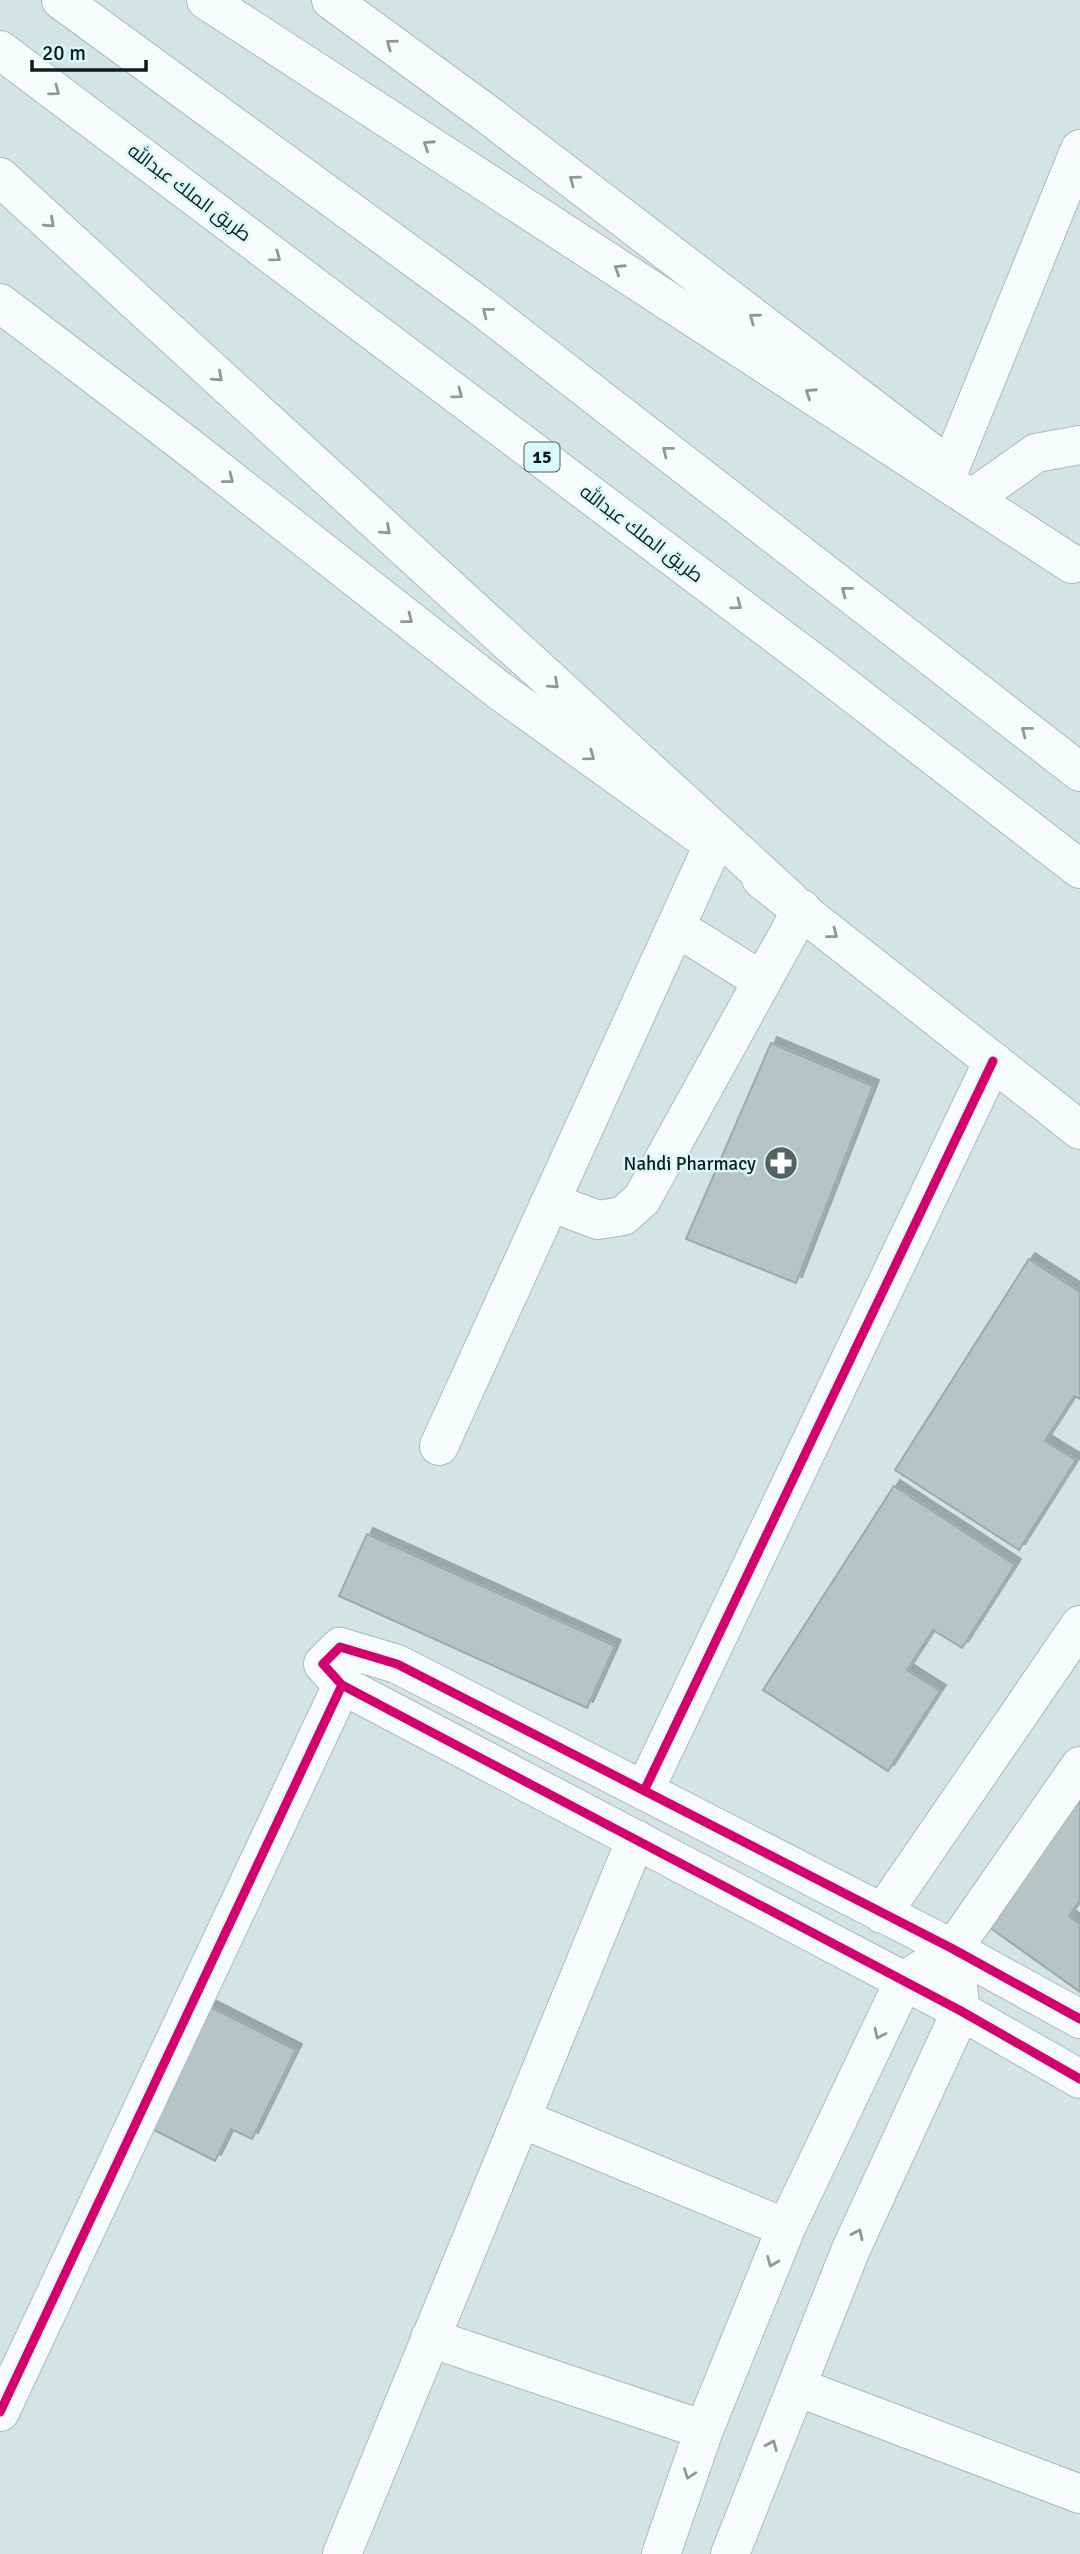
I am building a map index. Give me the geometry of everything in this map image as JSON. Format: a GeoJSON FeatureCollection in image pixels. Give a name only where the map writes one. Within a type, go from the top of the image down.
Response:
{"type":"FeatureCollection","features":[{"type":"Feature","properties":{"kind":"main road"},"geometry":{"type":"LineString","coordinates":[[61,0],[480,306],[1080,772]]}},
{"type":"Feature","properties":{"kind":"main road"},"geometry":{"type":"LineString","coordinates":[[206,0],[1076,567]]}},
{"type":"Feature","properties":{"kind":"main road"},"geometry":{"type":"LineString","coordinates":[[331,0],[487,114],[1076,567]]}},
{"type":"Feature","properties":{"kind":"main road","name":"طريق الملك عبدالله"},"geometry":{"type":"LineString","coordinates":[[0,50],[819,667],[1080,869]]}},
{"type":"Feature","properties":{"kind":"main road"},"geometry":{"type":"LineString","coordinates":[[950,468],[1080,149]]}},
{"type":"Feature","properties":{"kind":"main road"},"geometry":{"type":"LineString","coordinates":[[0,177],[795,904]]}},
{"type":"Feature","properties":{"kind":"main road"},"geometry":{"type":"LineString","coordinates":[[0,293],[184,444]]}},
{"type":"Feature","properties":{"kind":"main road"},"geometry":{"type":"LineString","coordinates":[[0,303],[500,691],[795,904],[1080,1130]]}},
{"type":"Feature","properties":{"kind":"main road"},"geometry":{"type":"LineString","coordinates":[[0,318],[184,444]]}},
{"type":"Feature","properties":{"kind":"main road"},"geometry":{"type":"LineString","coordinates":[[981,492],[1035,453],[1080,445]]}},
{"type":"Feature","properties":{"kind":"main road"},"geometry":{"type":"LineString","coordinates":[[439,1446],[713,845]]}},
{"type":"Feature","properties":{"kind":"main road"},"geometry":{"type":"LineString","coordinates":[[550,1202],[598,1220],[623,1216],[642,1199],[762,981],[795,904]]}},
{"type":"Feature","properties":{"kind":"main road"},"geometry":{"type":"LineString","coordinates":[[676,927],[762,981]]}},
{"type":"Feature","properties":{"kind":"main road"},"geometry":{"type":"LineString","coordinates":[[644,1791],[993,1061]]}},
{"type":"Feature","properties":{"kind":"main road"},"geometry":{"type":"LineString","coordinates":[[882,1914],[1080,1626]]}},
{"type":"Feature","properties":{"kind":"main road"},"geometry":{"type":"LineString","coordinates":[[1080,2019],[953,1949],[397,1664],[340,1647],[323,1664],[342,1685],[961,2011],[1080,2079]]}},
{"type":"Feature","properties":{"kind":"main road"},"geometry":{"type":"LineString","coordinates":[[0,2412],[342,1685]]}},
{"type":"Feature","properties":{"kind":"main road"},"geometry":{"type":"LineString","coordinates":[[662,2554],[704,2430],[786,2228],[904,1981],[953,1949],[1080,1766]]}},
{"type":"Feature","properties":{"kind":"main road"},"geometry":{"type":"LineString","coordinates":[[342,2554],[636,1839]]}},
{"type":"Feature","properties":{"kind":"main road"},"geometry":{"type":"LineString","coordinates":[[730,2554],[851,2249],[961,2011],[953,1949]]}},
{"type":"Feature","properties":{"kind":"main road"},"geometry":{"type":"LineString","coordinates":[[522,2119],[786,2228]]}},
{"type":"Feature","properties":{"kind":"main road"},"geometry":{"type":"LineString","coordinates":[[430,2338],[704,2430]]}},
{"type":"Feature","properties":{"kind":"main road"},"geometry":{"type":"LineString","coordinates":[[797,2387],[1080,2494]]}},
{"type":"Feature","properties":{"kind":"building","name":"Nahdi Pharmacy"},"geometry":{"type":"Polygon","coordinates":[[[771,1043],[873,1086],[796,1283],[686,1239],[771,1043]]]}},
{"type":"Feature","properties":{"kind":"building"},"geometry":{"type":"Polygon","coordinates":[[[1029,1259],[1080,1292],[1080,1399],[1074,1396],[1045,1441],[1076,1460],[1019,1550],[895,1470],[1029,1259]]]}},
{"type":"Feature","properties":{"kind":"building"},"geometry":{"type":"Polygon","coordinates":[[[894,1486],[1015,1565],[962,1648],[933,1630],[907,1670],[940,1691],[888,1771],[763,1690],[894,1486]]]}},
{"type":"Feature","properties":{"kind":"building"},"geometry":{"type":"Polygon","coordinates":[[[367,1534],[615,1646],[587,1708],[339,1596],[367,1534]]]}},
{"type":"Feature","properties":{"kind":"building"},"geometry":{"type":"Polygon","coordinates":[[[1080,1799],[1080,1900],[1069,1916],[1080,1924],[1080,1992],[989,1927],[1080,1799]]]}},
{"type":"Feature","properties":{"kind":"building"},"geometry":{"type":"Polygon","coordinates":[[[193,1998],[296,2050],[252,2139],[231,2129],[215,2161],[148,2127],[193,1998]]]}},
{"type":"Feature","properties":{"kind":"cycle path"},"geometry":{"type":"LineString","coordinates":[[644,1791],[993,1061]]}},
{"type":"Feature","properties":{"kind":"cycle path"},"geometry":{"type":"LineString","coordinates":[[1080,2019],[953,1949],[397,1664],[340,1647],[323,1664],[342,1685],[961,2011],[1080,2079]]}},
{"type":"Feature","properties":{"kind":"cycle path"},"geometry":{"type":"LineString","coordinates":[[0,2412],[342,1685]]}},
{"type":"Feature","properties":{"kind":"place","name":"Nahdi Pharmacy"},"geometry":{"type":"Point","coordinates":[781,1163]}}]}
